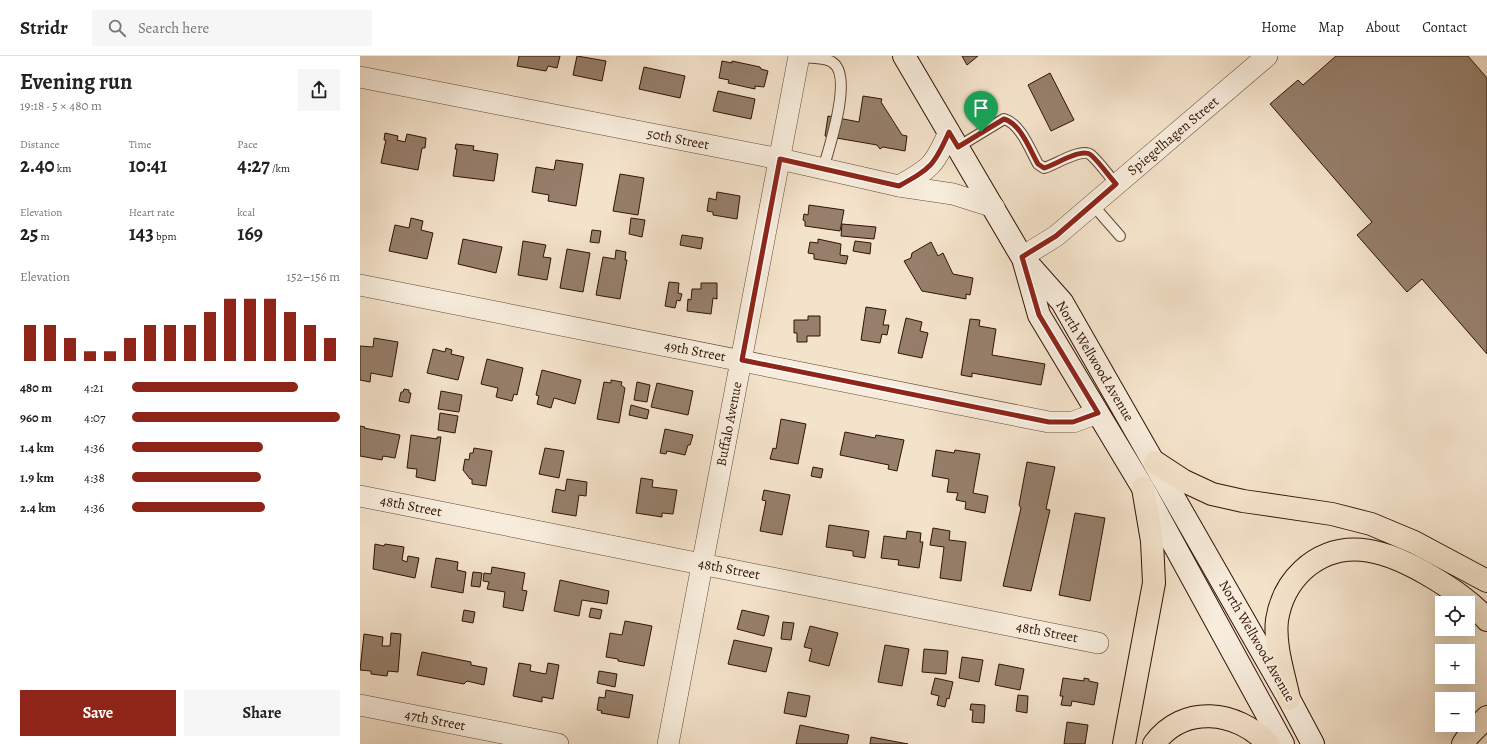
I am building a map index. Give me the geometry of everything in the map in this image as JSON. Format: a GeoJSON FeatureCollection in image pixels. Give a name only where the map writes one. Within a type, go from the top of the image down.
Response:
{"type":"FeatureCollection","features":[{"type":"Feature","properties":{"kind":"highway"},"geometry":{"type":"LineString","coordinates":[[1155,462],[1184,481],[1212,494],[1243,501],[1332,514],[1370,524],[1414,542],[1487,581]]}},
{"type":"Feature","properties":{"kind":"highway"},"geometry":{"type":"LineString","coordinates":[[1124,744],[1154,583],[1153,546],[1143,488]]}},
{"type":"Feature","properties":{"kind":"highway"},"geometry":{"type":"LineString","coordinates":[[1289,698],[1278,644],[1277,631],[1278,614],[1283,598],[1293,580],[1307,566],[1335,552],[1355,549],[1378,552],[1393,557],[1453,590],[1476,608],[1487,620]]}},
{"type":"Feature","properties":{"kind":"highway"},"geometry":{"type":"LineString","coordinates":[[1154,744],[1173,726],[1190,718],[1208,715],[1227,717],[1240,722],[1254,730],[1268,744]]}},
{"type":"Feature","properties":{"kind":"highway"},"geometry":{"type":"LineString","coordinates":[[1463,744],[1469,735],[1487,717]]}},
{"type":"Feature","properties":{"kind":"main road"},"geometry":{"type":"LineString","coordinates":[[904,56],[1022,257]]}},
{"type":"Feature","properties":{"kind":"main road","name":"North Wellwood Avenue"},"geometry":{"type":"LineString","coordinates":[[1022,257],[1039,315],[1143,488],[1284,744]]}},
{"type":"Feature","properties":{"kind":"main road","name":"North Wellwood Avenue"},"geometry":{"type":"LineString","coordinates":[[1022,257],[1062,302],[1155,462],[1289,698],[1313,744]]}},
{"type":"Feature","properties":{"kind":"street","name":"Buffalo Avenue"},"geometry":{"type":"LineString","coordinates":[[668,744],[799,56]]}},
{"type":"Feature","properties":{"kind":"street","name":"Spiegelhagen Street"},"geometry":{"type":"LineString","coordinates":[[1022,257],[1056,236],[1266,56]]}},
{"type":"Feature","properties":{"kind":"street","name":"50th Street"},"geometry":{"type":"LineString","coordinates":[[360,77],[780,159],[899,186],[953,194],[994,207]]}},
{"type":"Feature","properties":{"kind":"street"},"geometry":{"type":"LineString","coordinates":[[899,186],[928,168],[953,139]]}},
{"type":"Feature","properties":{"kind":"street","name":"49th Street"},"geometry":{"type":"LineString","coordinates":[[360,285],[1049,422],[1073,422],[1098,413]]}},
{"type":"Feature","properties":{"kind":"street","name":"48th Street"},"geometry":{"type":"LineString","coordinates":[[360,496],[1098,642]]}},
{"type":"Feature","properties":{"kind":"street","name":"47th Street"},"geometry":{"type":"LineString","coordinates":[[360,705],[558,744]]}},
{"type":"Feature","properties":{"kind":"lane"},"geometry":{"type":"LineString","coordinates":[[799,56],[828,60],[838,69],[842,89],[823,168]]}},
{"type":"Feature","properties":{"kind":"lane"},"geometry":{"type":"LineString","coordinates":[[953,139],[1004,119],[1011,121],[1017,128],[1038,164],[1044,168],[1083,152],[1090,154],[1116,184]]}},
{"type":"Feature","properties":{"kind":"lane"},"geometry":{"type":"LineString","coordinates":[[1092,204],[1120,236]]}},
{"type":"Feature","properties":{"kind":"building"},"geometry":{"type":"Polygon","coordinates":[[[519,56],[560,56],[557,68],[548,66],[546,71],[517,66],[519,56]]]}},
{"type":"Feature","properties":{"kind":"building"},"geometry":{"type":"Polygon","coordinates":[[[577,56],[606,61],[602,81],[573,75],[577,56]]]}},
{"type":"Feature","properties":{"kind":"building"},"geometry":{"type":"Polygon","coordinates":[[[962,56],[978,56],[967,65],[962,56]]]}},
{"type":"Feature","properties":{"kind":"building"},"geometry":{"type":"Polygon","coordinates":[[[1336,56],[1468,56],[1487,78],[1487,354],[1422,279],[1407,292],[1357,235],[1372,222],[1270,104],[1298,80],[1303,85],[1336,56]]]}},
{"type":"Feature","properties":{"kind":"building"},"geometry":{"type":"Polygon","coordinates":[[[722,61],[732,63],[732,61],[760,67],[761,69],[768,71],[764,87],[755,86],[755,89],[728,83],[729,80],[719,78],[722,61]]]}},
{"type":"Feature","properties":{"kind":"building"},"geometry":{"type":"Polygon","coordinates":[[[644,67],[685,76],[680,98],[639,89],[644,67]]]}},
{"type":"Feature","properties":{"kind":"building"},"geometry":{"type":"Polygon","coordinates":[[[1050,73],[1074,120],[1051,131],[1028,85],[1050,73]]]}},
{"type":"Feature","properties":{"kind":"building"},"geometry":{"type":"Polygon","coordinates":[[[718,91],[755,99],[751,119],[713,111],[718,91]]]}},
{"type":"Feature","properties":{"kind":"building"},"geometry":{"type":"Polygon","coordinates":[[[863,96],[882,99],[881,102],[902,135],[907,136],[905,151],[883,147],[880,149],[877,145],[825,136],[828,116],[859,122],[863,96]]]}},
{"type":"Feature","properties":{"kind":"building"},"geometry":{"type":"Polygon","coordinates":[[[385,133],[398,136],[397,140],[405,142],[407,134],[426,138],[425,148],[422,148],[418,170],[381,163],[386,140],[384,140],[385,133]]]}},
{"type":"Feature","properties":{"kind":"building"},"geometry":{"type":"Polygon","coordinates":[[[456,144],[474,146],[473,150],[498,154],[494,181],[453,176],[457,149],[455,149],[456,144]]]}},
{"type":"Feature","properties":{"kind":"building"},"geometry":{"type":"Polygon","coordinates":[[[556,160],[583,164],[576,206],[548,201],[549,195],[532,192],[536,167],[554,170],[556,160]]]}},
{"type":"Feature","properties":{"kind":"building"},"geometry":{"type":"Polygon","coordinates":[[[620,174],[644,178],[638,215],[613,211],[620,174]]]}},
{"type":"Feature","properties":{"kind":"building"},"geometry":{"type":"Polygon","coordinates":[[[717,192],[740,196],[737,219],[713,215],[713,212],[707,211],[709,198],[716,200],[717,192]]]}},
{"type":"Feature","properties":{"kind":"building"},"geometry":{"type":"Polygon","coordinates":[[[809,205],[844,210],[840,231],[805,226],[805,221],[803,220],[804,214],[808,215],[809,205]]]}},
{"type":"Feature","properties":{"kind":"building"},"geometry":{"type":"Polygon","coordinates":[[[411,218],[423,221],[421,230],[433,233],[427,259],[389,251],[395,225],[409,228],[411,218]]]}},
{"type":"Feature","properties":{"kind":"building"},"geometry":{"type":"Polygon","coordinates":[[[631,218],[645,220],[642,237],[629,234],[631,218]]]}},
{"type":"Feature","properties":{"kind":"building"},"geometry":{"type":"Polygon","coordinates":[[[842,224],[876,227],[874,239],[841,236],[842,224]]]}},
{"type":"Feature","properties":{"kind":"building"},"geometry":{"type":"Polygon","coordinates":[[[592,230],[601,231],[599,243],[590,242],[592,230]]]}},
{"type":"Feature","properties":{"kind":"building"},"geometry":{"type":"Polygon","coordinates":[[[682,235],[703,238],[701,249],[680,245],[682,235]]]}},
{"type":"Feature","properties":{"kind":"building"},"geometry":{"type":"Polygon","coordinates":[[[463,239],[502,247],[496,273],[458,264],[463,239]]]}},
{"type":"Feature","properties":{"kind":"building"},"geometry":{"type":"Polygon","coordinates":[[[818,239],[841,244],[840,255],[848,256],[846,264],[814,259],[814,254],[808,253],[810,242],[818,243],[818,239]]]}},
{"type":"Feature","properties":{"kind":"building"},"geometry":{"type":"Polygon","coordinates":[[[523,241],[546,245],[543,257],[551,258],[547,280],[518,275],[523,241]]]}},
{"type":"Feature","properties":{"kind":"building"},"geometry":{"type":"Polygon","coordinates":[[[855,241],[871,243],[870,254],[853,251],[855,241]]]}},
{"type":"Feature","properties":{"kind":"building"},"geometry":{"type":"Polygon","coordinates":[[[931,242],[938,256],[943,253],[953,274],[973,278],[970,295],[966,294],[966,299],[922,291],[904,261],[911,258],[912,253],[931,242]]]}},
{"type":"Feature","properties":{"kind":"building"},"geometry":{"type":"Polygon","coordinates":[[[567,249],[590,253],[583,292],[560,288],[567,249]]]}},
{"type":"Feature","properties":{"kind":"building"},"geometry":{"type":"Polygon","coordinates":[[[616,250],[626,252],[625,260],[627,260],[620,299],[596,295],[603,257],[615,259],[616,250]]]}},
{"type":"Feature","properties":{"kind":"building"},"geometry":{"type":"Polygon","coordinates":[[[669,282],[679,283],[678,293],[682,294],[680,301],[677,300],[675,308],[665,306],[669,282]]]}},
{"type":"Feature","properties":{"kind":"building"},"geometry":{"type":"Polygon","coordinates":[[[701,283],[717,283],[717,299],[713,298],[711,314],[687,311],[688,299],[691,300],[692,289],[701,289],[701,283]]]}},
{"type":"Feature","properties":{"kind":"building"},"geometry":{"type":"Polygon","coordinates":[[[866,307],[886,310],[883,325],[889,325],[887,335],[882,334],[880,343],[861,340],[866,307]]]}},
{"type":"Feature","properties":{"kind":"building"},"geometry":{"type":"Polygon","coordinates":[[[808,316],[820,316],[820,336],[807,336],[807,342],[797,342],[797,333],[794,333],[794,320],[808,320],[808,316]]]}},
{"type":"Feature","properties":{"kind":"building"},"geometry":{"type":"Polygon","coordinates":[[[906,318],[922,322],[920,331],[928,333],[922,358],[898,353],[906,318]]]}},
{"type":"Feature","properties":{"kind":"building"},"geometry":{"type":"Polygon","coordinates":[[[970,319],[980,320],[979,326],[996,329],[992,355],[1045,364],[1041,385],[972,373],[972,377],[961,375],[970,319]]]}},
{"type":"Feature","properties":{"kind":"building"},"geometry":{"type":"Polygon","coordinates":[[[374,338],[398,342],[392,377],[371,373],[370,382],[360,380],[360,346],[373,347],[374,338]]]}},
{"type":"Feature","properties":{"kind":"building"},"geometry":{"type":"Polygon","coordinates":[[[446,348],[452,350],[451,354],[464,357],[458,380],[427,373],[433,349],[445,352],[446,348]]]}},
{"type":"Feature","properties":{"kind":"building"},"geometry":{"type":"Polygon","coordinates":[[[487,359],[523,368],[517,395],[514,394],[512,401],[496,397],[498,388],[481,384],[487,359]]]}},
{"type":"Feature","properties":{"kind":"building"},"geometry":{"type":"Polygon","coordinates":[[[542,370],[581,380],[575,404],[554,398],[551,408],[537,404],[539,396],[536,395],[542,370]]]}},
{"type":"Feature","properties":{"kind":"building"},"geometry":{"type":"Polygon","coordinates":[[[611,380],[622,382],[621,385],[625,388],[619,423],[597,419],[604,382],[611,383],[611,380]]]}},
{"type":"Feature","properties":{"kind":"building"},"geometry":{"type":"Polygon","coordinates":[[[637,382],[650,385],[647,402],[634,400],[637,382]]]}},
{"type":"Feature","properties":{"kind":"building"},"geometry":{"type":"Polygon","coordinates":[[[657,383],[693,391],[688,415],[651,407],[657,383]]]}},
{"type":"Feature","properties":{"kind":"building"},"geometry":{"type":"Polygon","coordinates":[[[404,389],[409,390],[409,393],[411,393],[409,403],[399,401],[401,392],[403,392],[404,389]]]}},
{"type":"Feature","properties":{"kind":"building"},"geometry":{"type":"Polygon","coordinates":[[[441,391],[462,395],[459,412],[438,409],[441,391]]]}},
{"type":"Feature","properties":{"kind":"building"},"geometry":{"type":"Polygon","coordinates":[[[631,405],[649,410],[647,419],[629,415],[631,405]]]}},
{"type":"Feature","properties":{"kind":"building"},"geometry":{"type":"Polygon","coordinates":[[[440,413],[458,416],[455,433],[438,430],[440,413]]]}},
{"type":"Feature","properties":{"kind":"building"},"geometry":{"type":"Polygon","coordinates":[[[781,419],[806,424],[798,464],[770,459],[773,448],[776,449],[781,419]]]}},
{"type":"Feature","properties":{"kind":"building"},"geometry":{"type":"Polygon","coordinates":[[[360,426],[400,435],[395,458],[383,456],[382,460],[360,456],[360,426]]]}},
{"type":"Feature","properties":{"kind":"building"},"geometry":{"type":"Polygon","coordinates":[[[665,429],[693,435],[685,455],[667,451],[666,454],[660,453],[665,429]]]}},
{"type":"Feature","properties":{"kind":"building"},"geometry":{"type":"Polygon","coordinates":[[[845,432],[875,438],[876,435],[904,440],[897,471],[888,469],[889,465],[840,455],[845,432]]]}},
{"type":"Feature","properties":{"kind":"building"},"geometry":{"type":"Polygon","coordinates":[[[411,435],[437,439],[437,437],[441,437],[435,481],[416,477],[417,469],[407,468],[411,435]]]}},
{"type":"Feature","properties":{"kind":"building"},"geometry":{"type":"Polygon","coordinates":[[[474,448],[492,451],[486,486],[472,484],[472,479],[470,479],[463,470],[465,459],[469,460],[470,453],[473,453],[474,448]]]}},
{"type":"Feature","properties":{"kind":"building"},"geometry":{"type":"Polygon","coordinates":[[[545,448],[564,451],[559,478],[539,474],[545,448]]]}},
{"type":"Feature","properties":{"kind":"building"},"geometry":{"type":"Polygon","coordinates":[[[936,450],[954,453],[955,450],[980,454],[973,493],[988,496],[985,513],[965,509],[966,502],[956,500],[958,493],[947,492],[949,479],[932,476],[936,450]]]}},
{"type":"Feature","properties":{"kind":"building"},"geometry":{"type":"Polygon","coordinates":[[[1027,462],[1055,467],[1046,509],[1050,510],[1031,591],[1003,586],[1021,508],[1019,505],[1027,462]]]}},
{"type":"Feature","properties":{"kind":"building"},"geometry":{"type":"Polygon","coordinates":[[[813,467],[823,469],[821,478],[811,476],[813,467]]]}},
{"type":"Feature","properties":{"kind":"building"},"geometry":{"type":"Polygon","coordinates":[[[641,478],[653,480],[652,487],[677,490],[673,514],[662,513],[662,517],[636,513],[641,478]]]}},
{"type":"Feature","properties":{"kind":"building"},"geometry":{"type":"Polygon","coordinates":[[[567,479],[587,482],[586,496],[579,495],[576,516],[552,512],[556,489],[565,491],[567,479]]]}},
{"type":"Feature","properties":{"kind":"building"},"geometry":{"type":"Polygon","coordinates":[[[764,490],[790,495],[782,535],[760,531],[766,501],[762,500],[764,490]]]}},
{"type":"Feature","properties":{"kind":"building"},"geometry":{"type":"Polygon","coordinates":[[[1075,513],[1105,518],[1090,601],[1059,595],[1075,513]]]}},
{"type":"Feature","properties":{"kind":"building"},"geometry":{"type":"Polygon","coordinates":[[[829,525],[869,531],[865,558],[853,556],[853,551],[826,547],[829,525]]]}},
{"type":"Feature","properties":{"kind":"building"},"geometry":{"type":"Polygon","coordinates":[[[933,528],[950,531],[949,540],[966,542],[961,581],[940,578],[944,547],[930,545],[933,528]]]}},
{"type":"Feature","properties":{"kind":"building"},"geometry":{"type":"Polygon","coordinates":[[[907,531],[921,533],[920,542],[923,542],[919,568],[898,565],[899,560],[881,558],[884,536],[906,539],[907,531]]]}},
{"type":"Feature","properties":{"kind":"building"},"geometry":{"type":"Polygon","coordinates":[[[375,544],[404,547],[402,560],[407,562],[408,556],[419,558],[415,578],[373,569],[375,544]]]}},
{"type":"Feature","properties":{"kind":"building"},"geometry":{"type":"Polygon","coordinates":[[[436,558],[458,562],[457,570],[466,572],[463,593],[431,587],[436,558]]]}},
{"type":"Feature","properties":{"kind":"building"},"geometry":{"type":"Polygon","coordinates":[[[492,567],[525,573],[522,590],[527,591],[523,611],[503,607],[505,592],[487,589],[489,582],[483,581],[484,573],[491,574],[492,567]]]}},
{"type":"Feature","properties":{"kind":"building"},"geometry":{"type":"Polygon","coordinates":[[[473,572],[482,573],[480,587],[471,586],[473,572]]]}},
{"type":"Feature","properties":{"kind":"building"},"geometry":{"type":"Polygon","coordinates":[[[560,580],[609,591],[607,604],[582,600],[579,616],[554,611],[560,580]]]}},
{"type":"Feature","properties":{"kind":"building"},"geometry":{"type":"Polygon","coordinates":[[[591,608],[602,610],[600,619],[589,617],[591,608]]]}},
{"type":"Feature","properties":{"kind":"building"},"geometry":{"type":"Polygon","coordinates":[[[464,610],[475,612],[473,623],[462,621],[464,610]]]}},
{"type":"Feature","properties":{"kind":"building"},"geometry":{"type":"Polygon","coordinates":[[[742,610],[769,616],[764,636],[737,629],[742,610]]]}},
{"type":"Feature","properties":{"kind":"building"},"geometry":{"type":"Polygon","coordinates":[[[625,621],[652,626],[644,666],[606,657],[610,633],[622,635],[625,621]]]}},
{"type":"Feature","properties":{"kind":"building"},"geometry":{"type":"Polygon","coordinates":[[[783,622],[794,623],[791,640],[781,639],[783,622]]]}},
{"type":"Feature","properties":{"kind":"building"},"geometry":{"type":"Polygon","coordinates":[[[810,626],[838,633],[829,666],[809,661],[812,649],[804,647],[810,626]]]}},
{"type":"Feature","properties":{"kind":"building"},"geometry":{"type":"Polygon","coordinates":[[[391,633],[401,634],[398,672],[388,671],[387,676],[371,674],[371,671],[360,670],[364,634],[383,637],[382,646],[390,646],[391,633]]]}},
{"type":"Feature","properties":{"kind":"building"},"geometry":{"type":"Polygon","coordinates":[[[734,640],[772,648],[766,672],[728,664],[734,640]]]}},
{"type":"Feature","properties":{"kind":"building"},"geometry":{"type":"Polygon","coordinates":[[[885,645],[909,649],[902,686],[878,682],[885,645]]]}},
{"type":"Feature","properties":{"kind":"building"},"geometry":{"type":"Polygon","coordinates":[[[924,649],[948,651],[946,674],[922,672],[924,649]]]}},
{"type":"Feature","properties":{"kind":"building"},"geometry":{"type":"Polygon","coordinates":[[[422,652],[471,662],[471,665],[487,668],[484,685],[467,681],[464,684],[417,675],[422,652]]]}},
{"type":"Feature","properties":{"kind":"building"},"geometry":{"type":"Polygon","coordinates":[[[962,657],[983,660],[979,682],[959,678],[962,657]]]}},
{"type":"Feature","properties":{"kind":"building"},"geometry":{"type":"Polygon","coordinates":[[[519,663],[531,665],[530,671],[546,674],[548,663],[559,665],[553,699],[542,697],[542,702],[513,696],[519,663]]]}},
{"type":"Feature","properties":{"kind":"building"},"geometry":{"type":"Polygon","coordinates":[[[999,664],[1024,669],[1020,690],[995,685],[999,664]]]}},
{"type":"Feature","properties":{"kind":"building"},"geometry":{"type":"Polygon","coordinates":[[[599,671],[617,674],[615,687],[597,683],[599,671]]]}},
{"type":"Feature","properties":{"kind":"building"},"geometry":{"type":"Polygon","coordinates":[[[935,678],[953,682],[949,699],[947,698],[945,707],[937,705],[939,696],[931,694],[935,678]]]}},
{"type":"Feature","properties":{"kind":"building"},"geometry":{"type":"Polygon","coordinates":[[[1063,678],[1084,681],[1084,678],[1098,683],[1094,705],[1072,701],[1071,706],[1061,705],[1063,696],[1060,696],[1063,678]]]}},
{"type":"Feature","properties":{"kind":"building"},"geometry":{"type":"Polygon","coordinates":[[[606,690],[633,695],[629,718],[601,713],[602,711],[597,710],[599,697],[605,698],[606,690]]]}},
{"type":"Feature","properties":{"kind":"building"},"geometry":{"type":"Polygon","coordinates":[[[788,692],[810,696],[806,717],[784,713],[788,692]]]}},
{"type":"Feature","properties":{"kind":"building"},"geometry":{"type":"Polygon","coordinates":[[[1018,695],[1028,696],[1027,713],[1016,711],[1018,695]]]}},
{"type":"Feature","properties":{"kind":"building"},"geometry":{"type":"Polygon","coordinates":[[[971,704],[985,705],[984,723],[972,722],[973,710],[970,710],[971,704]]]}},
{"type":"Feature","properties":{"kind":"building"},"geometry":{"type":"Polygon","coordinates":[[[1067,722],[1088,725],[1085,744],[1064,744],[1067,722]]]}},
{"type":"Feature","properties":{"kind":"building"},"geometry":{"type":"Polygon","coordinates":[[[800,725],[849,735],[847,744],[796,744],[800,725]]]}},
{"type":"Feature","properties":{"kind":"building"},"geometry":{"type":"Polygon","coordinates":[[[871,737],[908,744],[870,744],[871,737]]]}},
{"type":"Feature","properties":{"kind":"route"},"geometry":{"type":"LineString","coordinates":[[1004,119],[1011,121],[1017,128],[1038,164],[1044,168],[1083,152],[1090,154],[1116,184],[1056,236],[1022,257],[1039,315],[1098,413],[1081,420],[1065,424],[1057,424],[742,360],[780,159],[899,186],[921,174],[928,168],[937,158],[949,132],[958,147],[981,132],[1004,119]]}}]}
